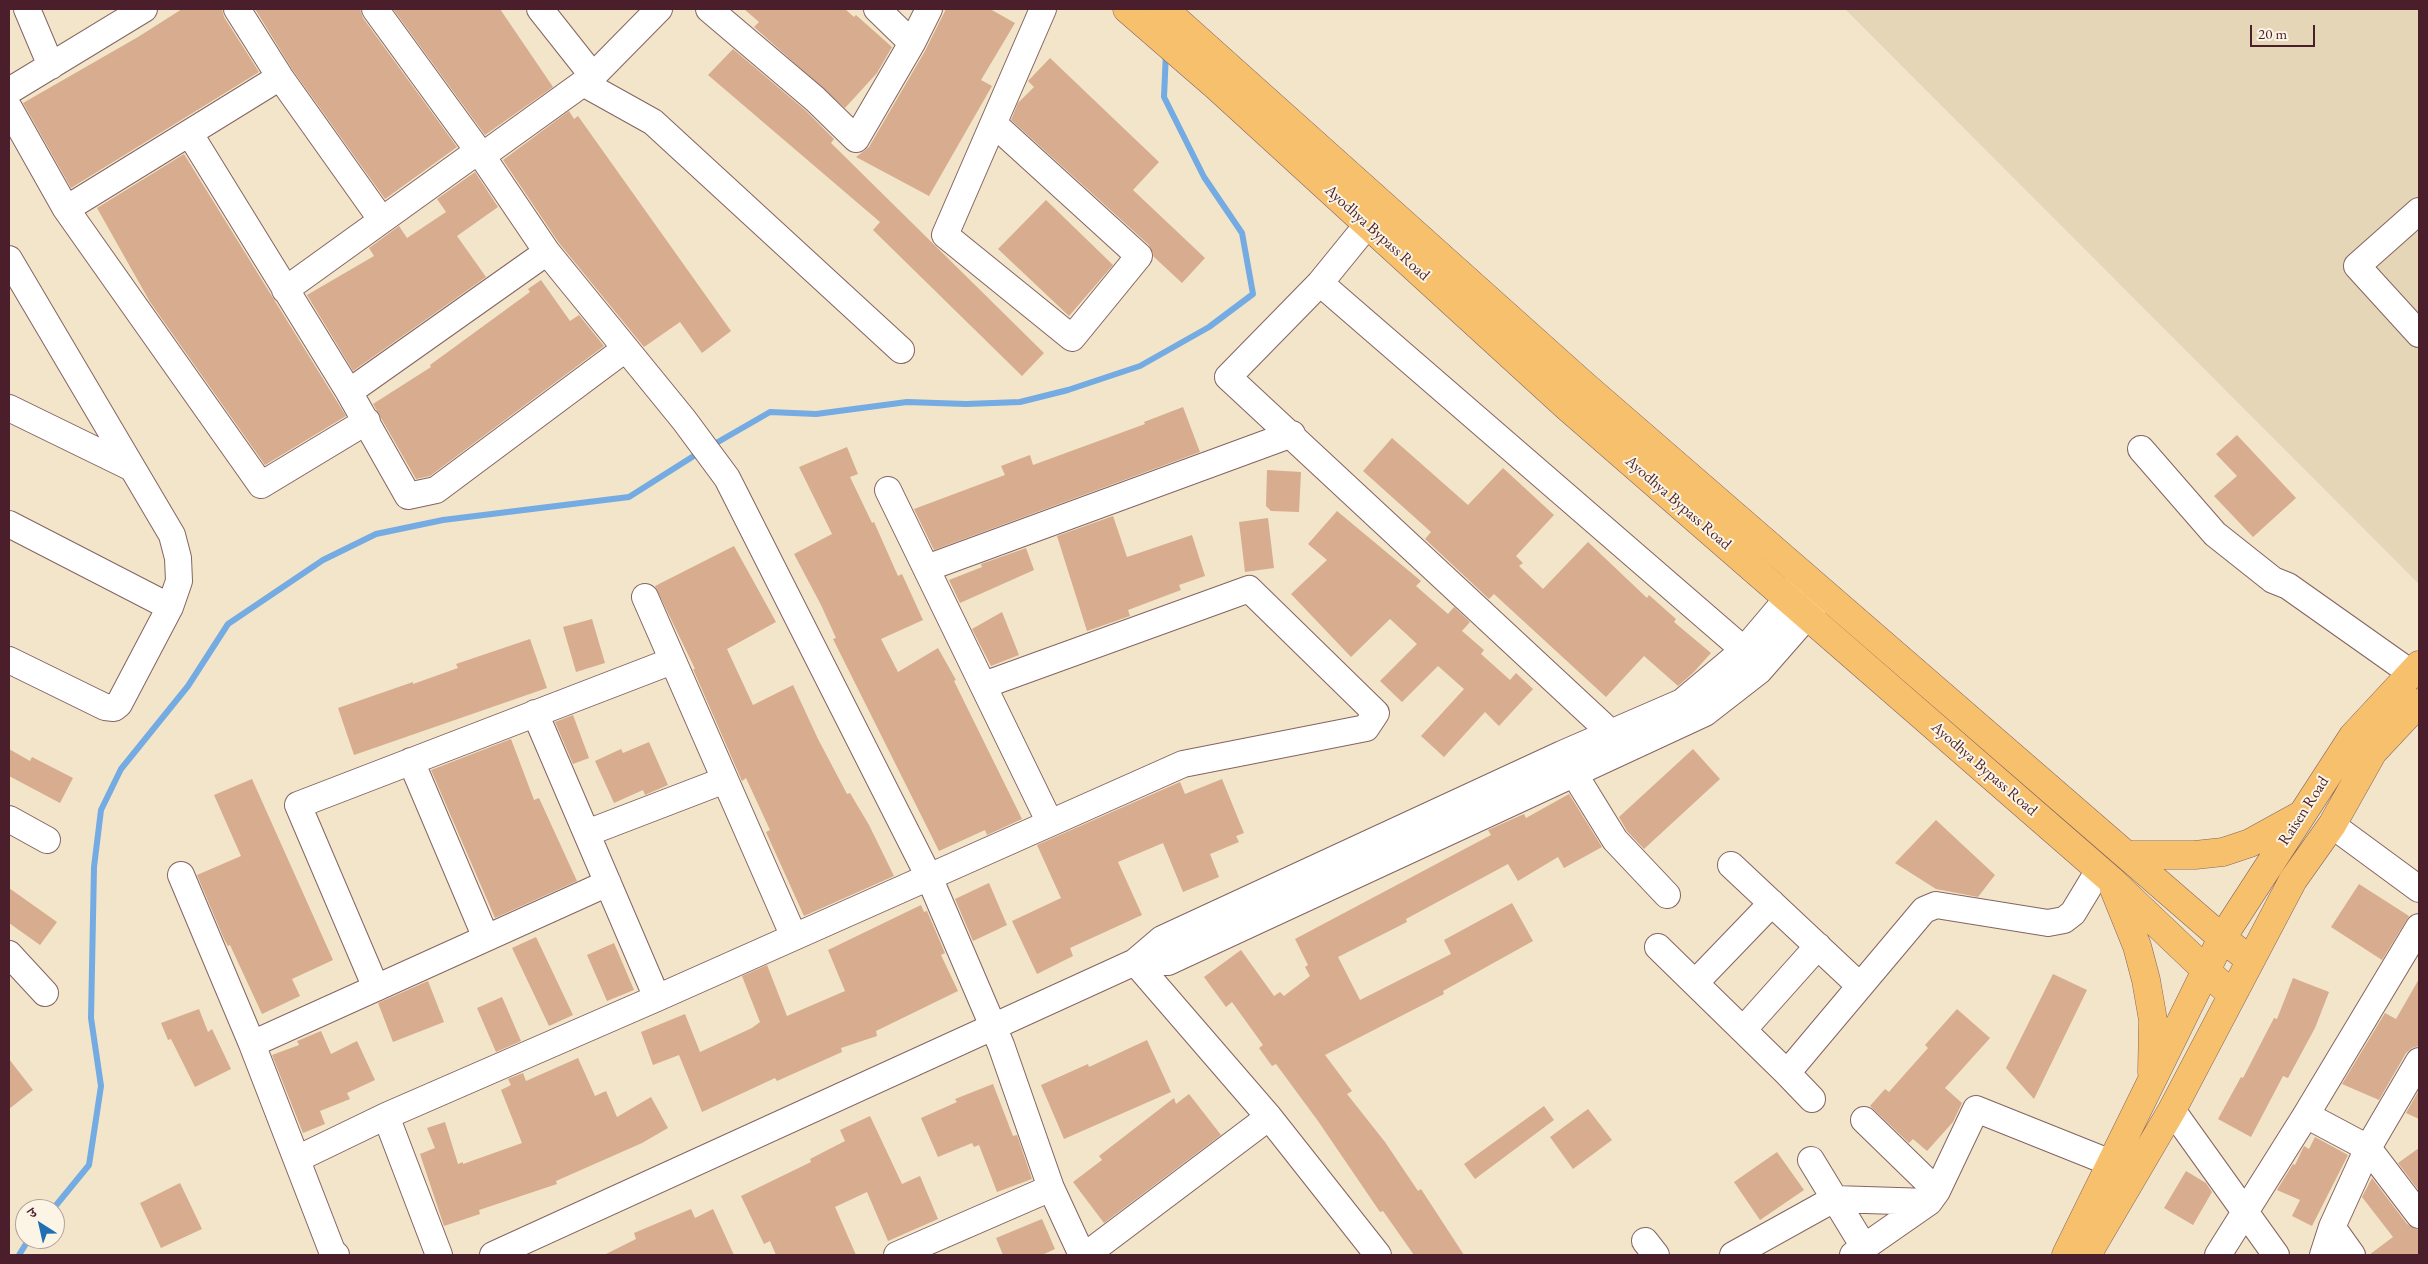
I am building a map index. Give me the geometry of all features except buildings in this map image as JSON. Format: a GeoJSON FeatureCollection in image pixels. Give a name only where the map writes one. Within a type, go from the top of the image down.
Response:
{"type":"FeatureCollection","features":[{"type":"Feature","properties":{"kind":"main road","name":"Ayodhya Bypass Road"},"geometry":{"type":"LineString","coordinates":[[1127,9],[1222,75],[2222,938],[2250,960]]}},
{"type":"Feature","properties":{"kind":"main road","name":"Ayodhya Bypass Road"},"geometry":{"type":"LineString","coordinates":[[1164,9],[1222,75],[1368,224],[1566,406],[2105,875],[2232,995]]}},
{"type":"Feature","properties":{"kind":"main road","name":"Raisen Road"},"geometry":{"type":"LineString","coordinates":[[2066,1255],[2222,938],[2352,736],[2415,669]]}},
{"type":"Feature","properties":{"kind":"main road","name":"Raisen Road"},"geometry":{"type":"LineString","coordinates":[[2087,1255],[2172,1110],[2293,880],[2332,825],[2372,752],[2419,702]]}},
{"type":"Feature","properties":{"kind":"main road"},"geometry":{"type":"LineString","coordinates":[[2127,855],[2195,855],[2223,852],[2250,843],[2302,814]]}},
{"type":"Feature","properties":{"kind":"main road"},"geometry":{"type":"LineString","coordinates":[[2105,875],[2137,946],[2146,980],[2153,1020],[2152,1078]]}},
{"type":"Feature","properties":{"kind":"street"},"geometry":{"type":"LineString","coordinates":[[27,9],[51,66]]}},
{"type":"Feature","properties":{"kind":"street"},"geometry":{"type":"LineString","coordinates":[[9,91],[144,9]]}},
{"type":"Feature","properties":{"kind":"street"},"geometry":{"type":"LineString","coordinates":[[237,9],[280,77],[382,219]]}},
{"type":"Feature","properties":{"kind":"street"},"geometry":{"type":"LineString","coordinates":[[375,9],[480,154],[547,252],[684,420],[726,478],[929,876],[993,1026],[1051,1188],[1082,1255]]}},
{"type":"Feature","properties":{"kind":"street"},"geometry":{"type":"LineString","coordinates":[[540,9],[588,79],[653,122],[901,350]]}},
{"type":"Feature","properties":{"kind":"street"},"geometry":{"type":"LineString","coordinates":[[285,290],[382,219],[588,79],[659,9]]}},
{"type":"Feature","properties":{"kind":"street"},"geometry":{"type":"LineString","coordinates":[[709,9],[815,99],[856,139],[912,43],[929,9]]}},
{"type":"Feature","properties":{"kind":"street"},"geometry":{"type":"LineString","coordinates":[[877,9],[912,43]]}},
{"type":"Feature","properties":{"kind":"street"},"geometry":{"type":"LineString","coordinates":[[994,124],[1139,256],[1072,338],[945,235],[1043,9]]}},
{"type":"Feature","properties":{"kind":"street"},"geometry":{"type":"LineString","coordinates":[[66,209],[280,77]]}},
{"type":"Feature","properties":{"kind":"street"},"geometry":{"type":"LineString","coordinates":[[9,108],[66,209],[262,485],[367,421]]}},
{"type":"Feature","properties":{"kind":"street"},"geometry":{"type":"LineString","coordinates":[[190,134],[367,421],[408,496],[436,490],[625,349]]}},
{"type":"Feature","properties":{"kind":"street"},"geometry":{"type":"LineString","coordinates":[[2419,211],[2357,266],[2419,334]]}},
{"type":"Feature","properties":{"kind":"street"},"geometry":{"type":"LineString","coordinates":[[1368,224],[1320,283],[1228,377],[1292,434],[1618,741]]}},
{"type":"Feature","properties":{"kind":"street"},"geometry":{"type":"LineString","coordinates":[[349,392],[547,252]]}},
{"type":"Feature","properties":{"kind":"street"},"geometry":{"type":"LineString","coordinates":[[9,259],[130,467],[172,535],[178,558],[179,581],[170,607],[119,704],[114,708],[105,707],[9,660]]}},
{"type":"Feature","properties":{"kind":"street"},"geometry":{"type":"LineString","coordinates":[[1320,283],[1744,650],[1759,671]]}},
{"type":"Feature","properties":{"kind":"street"},"geometry":{"type":"LineString","coordinates":[[9,408],[130,467]]}},
{"type":"Feature","properties":{"kind":"street"},"geometry":{"type":"LineString","coordinates":[[926,568],[1292,434]]}},
{"type":"Feature","properties":{"kind":"street"},"geometry":{"type":"LineString","coordinates":[[2141,449],[2215,534],[2273,580],[2288,586],[2415,669]]}},
{"type":"Feature","properties":{"kind":"street"},"geometry":{"type":"LineString","coordinates":[[888,490],[1050,823]]}},
{"type":"Feature","properties":{"kind":"street"},"geometry":{"type":"LineString","coordinates":[[9,524],[170,607]]}},
{"type":"Feature","properties":{"kind":"street"},"geometry":{"type":"LineString","coordinates":[[493,1255],[763,1134],[993,1026],[1135,962],[1162,939],[1618,741],[1705,712],[1759,671],[1798,607],[1803,575]]}},
{"type":"Feature","properties":{"kind":"street"},"geometry":{"type":"LineString","coordinates":[[297,1159],[386,1116],[657,998],[1183,764],[1366,728],[1376,713],[1249,589],[984,685]]}},
{"type":"Feature","properties":{"kind":"street"},"geometry":{"type":"LineString","coordinates":[[1618,741],[1682,702],[1798,607],[1823,593]]}},
{"type":"Feature","properties":{"kind":"street"},"geometry":{"type":"LineString","coordinates":[[645,597],[794,937]]}},
{"type":"Feature","properties":{"kind":"street"},"geometry":{"type":"LineString","coordinates":[[376,988],[298,805],[672,661]]}},
{"type":"Feature","properties":{"kind":"street"},"geometry":{"type":"LineString","coordinates":[[535,713],[657,998]]}},
{"type":"Feature","properties":{"kind":"street"},"geometry":{"type":"LineString","coordinates":[[412,761],[486,938]]}},
{"type":"Feature","properties":{"kind":"street"},"geometry":{"type":"LineString","coordinates":[[1568,764],[1615,840],[1667,895]]}},
{"type":"Feature","properties":{"kind":"street"},"geometry":{"type":"LineString","coordinates":[[587,833],[725,780]]}},
{"type":"Feature","properties":{"kind":"street"},"geometry":{"type":"LineString","coordinates":[[9,819],[47,840]]}},
{"type":"Feature","properties":{"kind":"street"},"geometry":{"type":"LineString","coordinates":[[2332,825],[2419,889]]}},
{"type":"Feature","properties":{"kind":"street"},"geometry":{"type":"LineString","coordinates":[[1731,864],[1860,986]]}},
{"type":"Feature","properties":{"kind":"street"},"geometry":{"type":"LineString","coordinates":[[181,875],[252,1044],[332,1251],[336,1255]]}},
{"type":"Feature","properties":{"kind":"street"},"geometry":{"type":"LineString","coordinates":[[1788,1073],[1924,910],[1936,905],[2048,923],[2056,922],[2064,920],[2073,913],[2105,875]]}},
{"type":"Feature","properties":{"kind":"street"},"geometry":{"type":"LineString","coordinates":[[252,1044],[608,883]]}},
{"type":"Feature","properties":{"kind":"street"},"geometry":{"type":"LineString","coordinates":[[1695,983],[1772,904]]}},
{"type":"Feature","properties":{"kind":"street"},"geometry":{"type":"LineString","coordinates":[[2218,1255],[2306,1115],[2419,927]]}},
{"type":"Feature","properties":{"kind":"street"},"geometry":{"type":"LineString","coordinates":[[1743,1030],[1818,946]]}},
{"type":"Feature","properties":{"kind":"street"},"geometry":{"type":"LineString","coordinates":[[1658,947],[1788,1073],[1812,1099]]}},
{"type":"Feature","properties":{"kind":"street"},"geometry":{"type":"LineString","coordinates":[[9,954],[45,993]]}},
{"type":"Feature","properties":{"kind":"street"},"geometry":{"type":"LineString","coordinates":[[1135,962],[1269,1117],[1378,1255]]}},
{"type":"Feature","properties":{"kind":"street"},"geometry":{"type":"LineString","coordinates":[[2323,1255],[2332,1227],[2368,1148],[2419,1061]]}},
{"type":"Feature","properties":{"kind":"street"},"geometry":{"type":"LineString","coordinates":[[1811,1160],[1834,1199],[1859,1251],[1933,1196],[1976,1109],[2110,1163]]}},
{"type":"Feature","properties":{"kind":"street"},"geometry":{"type":"LineString","coordinates":[[2172,1110],[2276,1255]]}},
{"type":"Feature","properties":{"kind":"street"},"geometry":{"type":"LineString","coordinates":[[2306,1115],[2368,1148],[2419,1215]]}},
{"type":"Feature","properties":{"kind":"street"},"geometry":{"type":"LineString","coordinates":[[386,1116],[439,1255]]}},
{"type":"Feature","properties":{"kind":"street"},"geometry":{"type":"LineString","coordinates":[[1086,1255],[1269,1117]]}},
{"type":"Feature","properties":{"kind":"street"},"geometry":{"type":"LineString","coordinates":[[1864,1120],[1933,1196]]}},
{"type":"Feature","properties":{"kind":"street"},"geometry":{"type":"LineString","coordinates":[[905,1254],[1051,1188]]}},
{"type":"Feature","properties":{"kind":"street"},"geometry":{"type":"LineString","coordinates":[[1733,1255],[1834,1199],[1933,1196]]}},
{"type":"Feature","properties":{"kind":"street"},"geometry":{"type":"LineString","coordinates":[[2332,1227],[2352,1255]]}},
{"type":"Feature","properties":{"kind":"shaded area"},"geometry":{"type":"Polygon","coordinates":[[[1845,9],[2419,9],[2419,584],[1845,9]]]}},
{"type":"Feature","properties":{"kind":"waterway"},"geometry":{"type":"LineString","coordinates":[[711,446],[770,412],[816,414],[907,402],[966,404],[1020,402],[1068,390],[1140,366],[1209,327],[1253,294],[1242,233],[1204,177],[1164,97],[1166,52]]}},
{"type":"Feature","properties":{"kind":"waterway"},"geometry":{"type":"LineString","coordinates":[[61,1199],[89,1165],[101,1086],[91,1018],[94,867],[101,810],[121,769],[188,686],[228,624],[323,560],[376,534],[443,520],[629,497],[700,452]]}},
{"type":"Feature","properties":{"kind":"waterway"},"geometry":{"type":"LineString","coordinates":[[19,1255],[23,1249]]}}]}
